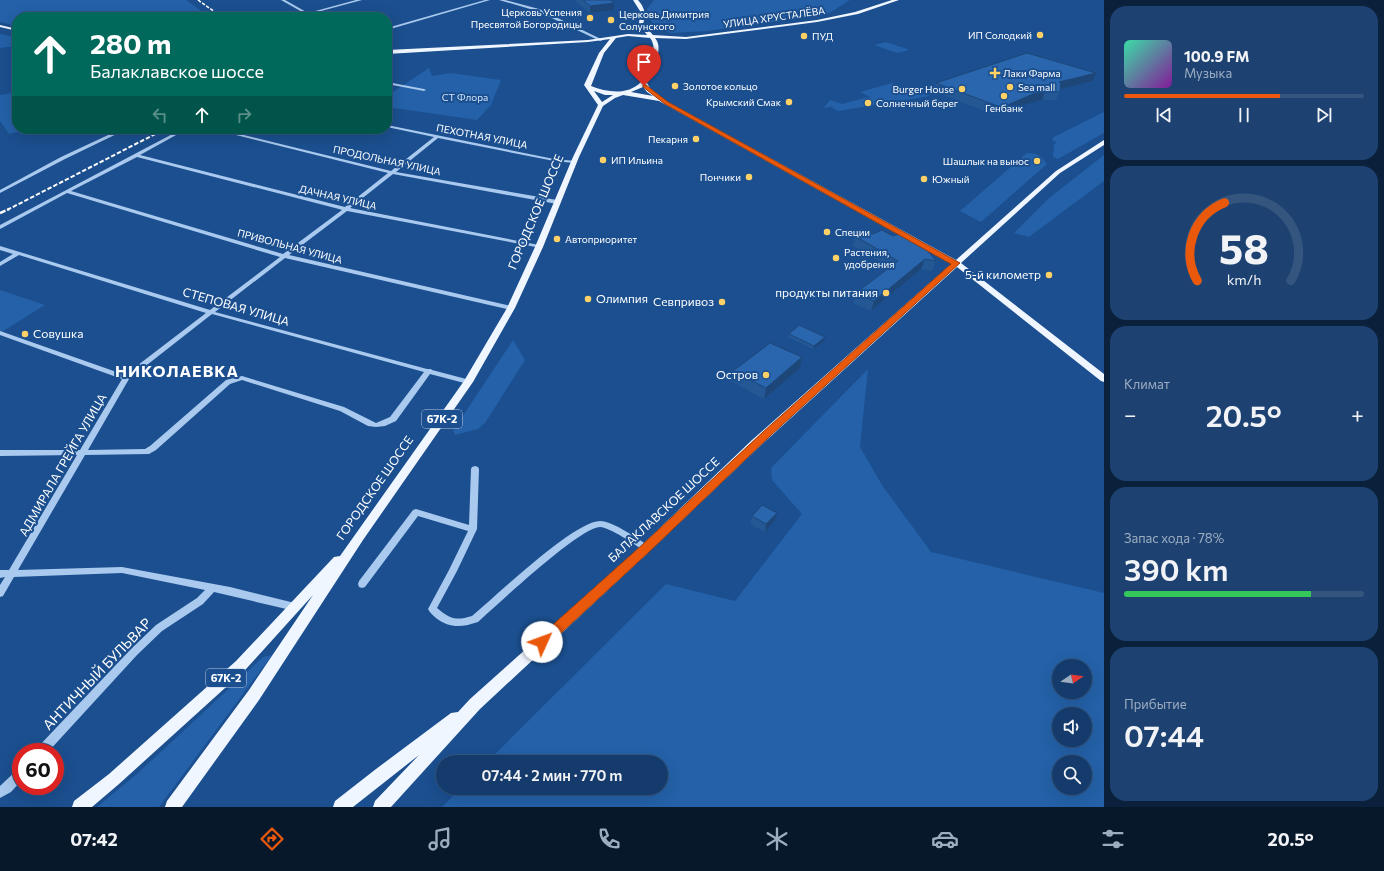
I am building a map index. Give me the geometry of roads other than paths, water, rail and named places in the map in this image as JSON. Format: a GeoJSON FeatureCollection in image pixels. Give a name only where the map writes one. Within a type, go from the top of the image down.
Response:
{"type":"FeatureCollection","features":[{"type":"Feature","properties":{"kind":"main road"},"geometry":{"type":"LineString","coordinates":[[635,0],[644,6],[643,14],[638,27],[614,37],[600,51],[587,85],[601,105],[613,97],[640,87],[644,83],[658,51],[656,42],[638,27]]}},
{"type":"Feature","properties":{"kind":"main road","name":"УЛИЦА ХРУСТАЛЁВА"},"geometry":{"type":"LineString","coordinates":[[651,37],[686,38],[817,21],[856,13],[897,0]]}},
{"type":"Feature","properties":{"kind":"main road"},"geometry":{"type":"LineString","coordinates":[[0,26],[12,29]]}},
{"type":"Feature","properties":{"kind":"main road"},"geometry":{"type":"LineString","coordinates":[[392,52],[574,42],[636,35],[651,37]]}},
{"type":"Feature","properties":{"kind":"main road"},"geometry":{"type":"LineString","coordinates":[[670,44],[686,38]]}},
{"type":"Feature","properties":{"kind":"main road"},"geometry":{"type":"LineString","coordinates":[[574,42],[592,46]]}},
{"type":"Feature","properties":{"kind":"main road"},"geometry":{"type":"LineString","coordinates":[[644,83],[649,91],[662,100],[956,263],[1104,379]]}},
{"type":"Feature","properties":{"kind":"main road"},"geometry":{"type":"LineString","coordinates":[[588,87],[605,93],[623,93],[662,100]]}},
{"type":"Feature","properties":{"kind":"main road","name":"ГОРОДСКОЕ ШОССЕ"},"geometry":{"type":"LineString","coordinates":[[173,807],[254,695],[359,537],[468,382],[511,308],[539,247],[574,162],[601,105]]}},
{"type":"Feature","properties":{"kind":"main road","name":"БАЛАКЛАВСКОЕ ШОССЕ"},"geometry":{"type":"LineString","coordinates":[[475,704],[646,548],[761,438],[873,337],[1058,172],[1104,142]]}},
{"type":"Feature","properties":{"kind":"main road","name":"67К-2"},"geometry":{"type":"LineString","coordinates":[[80,807],[190,712],[241,665],[359,537]]}},
{"type":"Feature","properties":{"kind":"main road"},"geometry":{"type":"LineString","coordinates":[[341,807],[381,774],[475,704]]}},
{"type":"Feature","properties":{"kind":"main road"},"geometry":{"type":"LineString","coordinates":[[381,807],[475,704]]}},
{"type":"Feature","properties":{"kind":"street"},"geometry":{"type":"LineString","coordinates":[[283,0],[304,12]]}},
{"type":"Feature","properties":{"kind":"street"},"geometry":{"type":"LineString","coordinates":[[315,12],[360,0]]}},
{"type":"Feature","properties":{"kind":"street"},"geometry":{"type":"LineString","coordinates":[[392,28],[488,0]]}},
{"type":"Feature","properties":{"kind":"street"},"geometry":{"type":"LineString","coordinates":[[501,0],[538,10],[601,40]]}},
{"type":"Feature","properties":{"kind":"street"},"geometry":{"type":"LineString","coordinates":[[392,84],[424,90]]}},
{"type":"Feature","properties":{"kind":"street","name":"ПЕХОТНАЯ УЛИЦА"},"geometry":{"type":"LineString","coordinates":[[392,127],[554,160],[574,162]]}},
{"type":"Feature","properties":{"kind":"street"},"geometry":{"type":"LineString","coordinates":[[0,192],[62,158],[114,134]]}},
{"type":"Feature","properties":{"kind":"street"},"geometry":{"type":"LineString","coordinates":[[0,227],[176,134]]}},
{"type":"Feature","properties":{"kind":"street","name":"ПРОДОЛЬНАЯ УЛИЦА"},"geometry":{"type":"LineString","coordinates":[[234,134],[393,173],[557,202]]}},
{"type":"Feature","properties":{"kind":"street","name":"АДМИРАЛА ГРЕЙГА УЛИЦА"},"geometry":{"type":"LineString","coordinates":[[0,593],[126,378],[393,173],[438,136]]}},
{"type":"Feature","properties":{"kind":"street","name":"ДАЧНАЯ УЛИЦА"},"geometry":{"type":"LineString","coordinates":[[136,155],[346,209],[539,247]]}},
{"type":"Feature","properties":{"kind":"street","name":"ПРИВОЛЬНАЯ УЛИЦА"},"geometry":{"type":"LineString","coordinates":[[68,192],[284,256],[511,308]]}},
{"type":"Feature","properties":{"kind":"street","name":"СТЕПОВАЯ УЛИЦА"},"geometry":{"type":"LineString","coordinates":[[0,248],[210,312],[429,370],[468,382]]}},
{"type":"Feature","properties":{"kind":"street"},"geometry":{"type":"LineString","coordinates":[[0,264],[19,253]]}},
{"type":"Feature","properties":{"kind":"street"},"geometry":{"type":"LineString","coordinates":[[0,333],[126,378]]}},
{"type":"Feature","properties":{"kind":"street"},"geometry":{"type":"LineString","coordinates":[[0,453],[138,453],[150,450],[228,382],[246,378],[342,409],[370,424],[382,424],[392,419],[429,370]]}},
{"type":"Feature","properties":{"kind":"street"},"geometry":{"type":"LineString","coordinates":[[475,469],[473,529],[453,571],[432,609],[443,619],[460,624],[476,619],[565,542],[583,529],[600,524],[624,534],[646,548]]}},
{"type":"Feature","properties":{"kind":"street"},"geometry":{"type":"LineString","coordinates":[[362,584],[416,512],[473,529]]}},
{"type":"Feature","properties":{"kind":"street"},"geometry":{"type":"LineString","coordinates":[[0,574],[122,570],[212,588],[295,607]]}},
{"type":"Feature","properties":{"kind":"street","name":"АНТИЧНЫЙ БУЛЬВАР"},"geometry":{"type":"LineString","coordinates":[[49,743],[134,652],[160,628],[200,601],[212,588]]}},
{"type":"Feature","properties":{"kind":"street"},"geometry":{"type":"LineString","coordinates":[[0,793],[12,783]]}},
{"type":"Feature","properties":{"kind":"railway"},"geometry":{"type":"LineString","coordinates":[[198,0],[215,12]]}},
{"type":"Feature","properties":{"kind":"railway"},"geometry":{"type":"LineString","coordinates":[[9,209],[155,134]]}},
{"type":"Feature","properties":{"kind":"railway"},"geometry":{"type":"LineString","coordinates":[[0,213],[9,209]]}},
{"type":"Feature","properties":{"kind":"place","name":"Церковь Успения Пресвятой Богородицы"},"geometry":{"type":"Point","coordinates":[590,18]}},
{"type":"Feature","properties":{"kind":"place","name":"Церковь Димитрия Солунского"},"geometry":{"type":"Point","coordinates":[611,20]}},
{"type":"Feature","properties":{"kind":"place","name":"ИП Солодкий"},"geometry":{"type":"Point","coordinates":[1040,35]}},
{"type":"Feature","properties":{"kind":"place","name":"ПУД"},"geometry":{"type":"Point","coordinates":[804,36]}},
{"type":"Feature","properties":{"kind":"place","name":"Лаки Фарма"},"geometry":{"type":"Point","coordinates":[995,73]}},
{"type":"Feature","properties":{"kind":"place","name":"Золотое кольцо"},"geometry":{"type":"Point","coordinates":[675,86]}},
{"type":"Feature","properties":{"kind":"place","name":"Sea mall"},"geometry":{"type":"Point","coordinates":[1010,87]}},
{"type":"Feature","properties":{"kind":"place","name":"Burger House"},"geometry":{"type":"Point","coordinates":[962,89]}},
{"type":"Feature","properties":{"kind":"place","name":"Генбанк"},"geometry":{"type":"Point","coordinates":[1004,96]}},
{"type":"Feature","properties":{"kind":"place","name":"Крымский Смак"},"geometry":{"type":"Point","coordinates":[789,102]}},
{"type":"Feature","properties":{"kind":"place","name":"Солнечный берег"},"geometry":{"type":"Point","coordinates":[868,103]}},
{"type":"Feature","properties":{"kind":"place","name":"Пекарня"},"geometry":{"type":"Point","coordinates":[696,139]}},
{"type":"Feature","properties":{"kind":"place","name":"ИП Ильина"},"geometry":{"type":"Point","coordinates":[603,160]}},
{"type":"Feature","properties":{"kind":"place","name":"Шашлык на вынос"},"geometry":{"type":"Point","coordinates":[1037,161]}},
{"type":"Feature","properties":{"kind":"place","name":"Пончики"},"geometry":{"type":"Point","coordinates":[749,177]}},
{"type":"Feature","properties":{"kind":"place","name":"Южный"},"geometry":{"type":"Point","coordinates":[924,179]}},
{"type":"Feature","properties":{"kind":"place","name":"Специи"},"geometry":{"type":"Point","coordinates":[827,232]}},
{"type":"Feature","properties":{"kind":"place","name":"Автоприоритет"},"geometry":{"type":"Point","coordinates":[557,239]}},
{"type":"Feature","properties":{"kind":"place","name":"Растения, удобрения"},"geometry":{"type":"Point","coordinates":[836,258]}},
{"type":"Feature","properties":{"kind":"place","name":"5-й километр"},"geometry":{"type":"Point","coordinates":[1049,275]}},
{"type":"Feature","properties":{"kind":"place","name":"продукты питания"},"geometry":{"type":"Point","coordinates":[886,293]}},
{"type":"Feature","properties":{"kind":"place","name":"Олимпия"},"geometry":{"type":"Point","coordinates":[588,299]}},
{"type":"Feature","properties":{"kind":"place","name":"Севпривоз"},"geometry":{"type":"Point","coordinates":[722,302]}},
{"type":"Feature","properties":{"kind":"place","name":"Совушка"},"geometry":{"type":"Point","coordinates":[25,334]}},
{"type":"Feature","properties":{"kind":"place","name":"Остров"},"geometry":{"type":"Point","coordinates":[766,375]}},
{"type":"Feature","properties":{"kind":"district","name":"НИКОЛАЕВКА"},"geometry":{"type":"Point","coordinates":[177,371]}},
{"type":"Feature","properties":{"kind":"park label","name":"СТ Флора"},"geometry":{"type":"Point","coordinates":[465,97]}}]}
